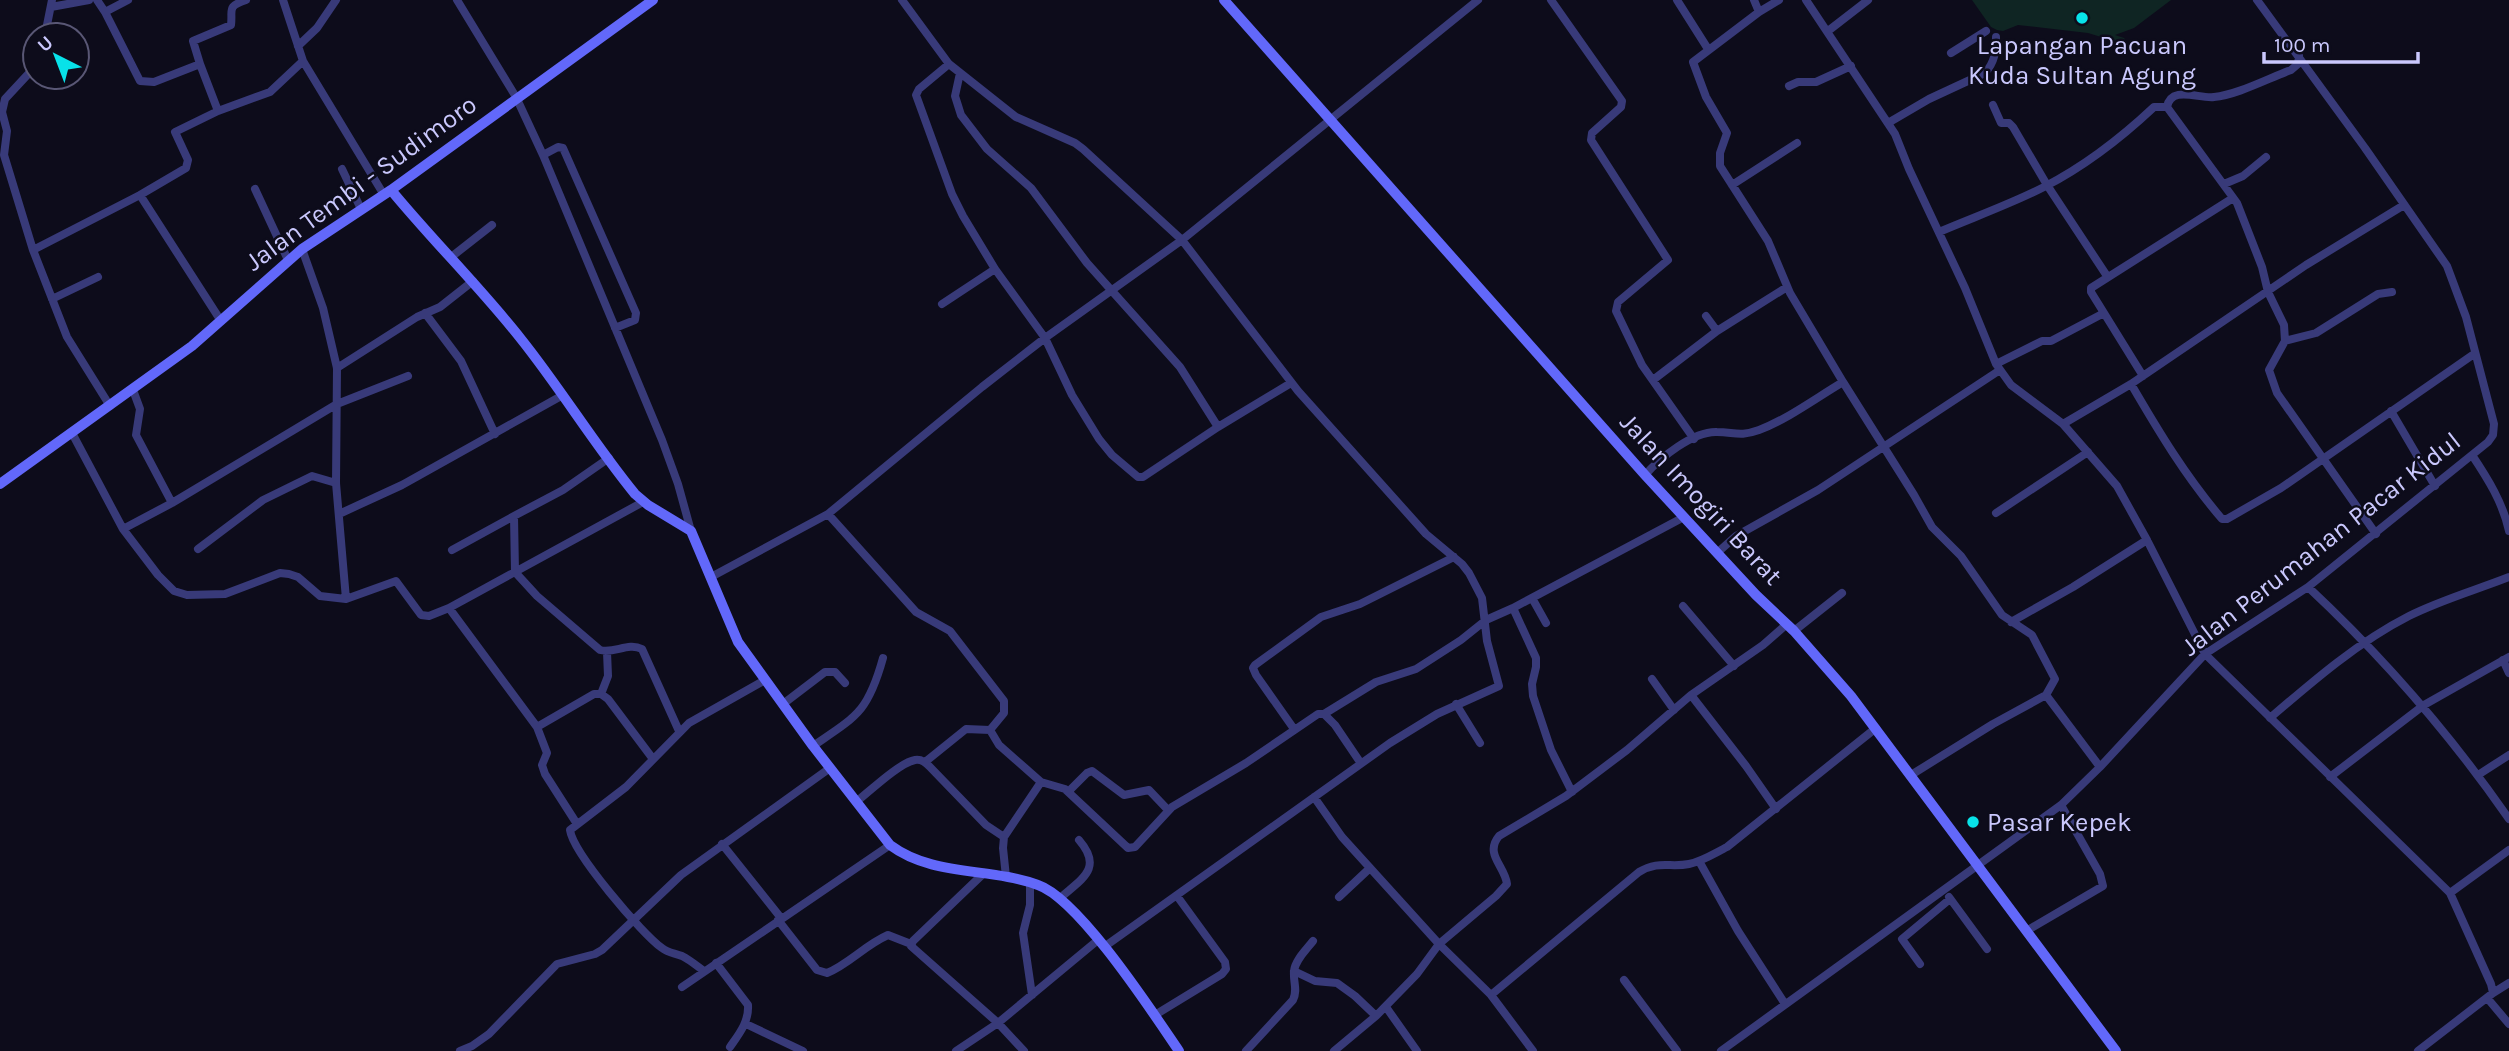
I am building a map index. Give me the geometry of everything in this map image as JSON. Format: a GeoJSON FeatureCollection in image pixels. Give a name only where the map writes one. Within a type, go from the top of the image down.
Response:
{"type":"FeatureCollection","features":[{"type":"Feature","properties":{"kind":"main road","name":"Jalan Tembi - Sudimoro"},"geometry":{"type":"LineString","coordinates":[[0,484],[133,390],[221,321],[302,249],[388,192],[653,0]]}},
{"type":"Feature","properties":{"kind":"main road","name":"Jalan Imogiri Barat"},"geometry":{"type":"LineString","coordinates":[[1224,0],[1648,472],[1684,517],[1720,550],[1876,727],[2116,1051]]}},
{"type":"Feature","properties":{"kind":"main road"},"geometry":{"type":"LineString","coordinates":[[388,192],[473,281],[525,343],[643,502],[691,531],[733,633],[813,746],[890,845],[925,863],[1006,877],[1044,887],[1101,943],[1179,1051]]}},
{"type":"Feature","properties":{"kind":"street"},"geometry":{"type":"LineString","coordinates":[[48,21],[51,3],[89,0]]}},
{"type":"Feature","properties":{"kind":"street"},"geometry":{"type":"LineString","coordinates":[[97,0],[140,81],[154,82],[200,64]]}},
{"type":"Feature","properties":{"kind":"street"},"geometry":{"type":"LineString","coordinates":[[105,12],[128,0]]}},
{"type":"Feature","properties":{"kind":"street"},"geometry":{"type":"LineString","coordinates":[[218,111],[193,41],[230,25],[229,14],[232,8],[246,0]]}},
{"type":"Feature","properties":{"kind":"street"},"geometry":{"type":"LineString","coordinates":[[283,0],[303,61],[388,192]]}},
{"type":"Feature","properties":{"kind":"street"},"geometry":{"type":"LineString","coordinates":[[298,46],[317,29],[336,0]]}},
{"type":"Feature","properties":{"kind":"street"},"geometry":{"type":"LineString","coordinates":[[457,0],[516,97],[543,155],[672,467],[691,531]]}},
{"type":"Feature","properties":{"kind":"street"},"geometry":{"type":"LineString","coordinates":[[902,0],[949,64],[1016,117],[1079,145],[1182,240],[1292,383],[1426,534],[1469,573],[1479,589],[1486,620],[1487,640],[1499,686],[1456,704],[1360,762],[1177,896],[1101,943],[998,1023],[956,1051]]}},
{"type":"Feature","properties":{"kind":"street"},"geometry":{"type":"LineString","coordinates":[[710,578],[828,514],[1045,338],[1182,240],[1478,0]]}},
{"type":"Feature","properties":{"kind":"street"},"geometry":{"type":"LineString","coordinates":[[1551,0],[1622,101],[1620,107],[1592,133],[1591,139],[1668,260],[1623,296],[1616,307],[1634,352],[1694,439]]}},
{"type":"Feature","properties":{"kind":"street"},"geometry":{"type":"LineString","coordinates":[[1677,0],[1708,49]]}},
{"type":"Feature","properties":{"kind":"street"},"geometry":{"type":"LineString","coordinates":[[1754,0],[1759,12]]}},
{"type":"Feature","properties":{"kind":"street"},"geometry":{"type":"LineString","coordinates":[[1779,0],[1693,62],[1706,97],[1727,132],[1719,160],[1768,241],[1787,287],[1932,527],[1961,555],[2003,615],[2032,635],[2055,679],[2046,695],[1911,775]]}},
{"type":"Feature","properties":{"kind":"street"},"geometry":{"type":"LineString","coordinates":[[1806,0],[1888,122],[1998,367],[2011,385],[2063,424],[2117,486],[2205,654],[2450,893],[2490,996],[2509,1024]]}},
{"type":"Feature","properties":{"kind":"street"},"geometry":{"type":"LineString","coordinates":[[1828,31],[1868,0]]}},
{"type":"Feature","properties":{"kind":"street","name":"Jalan Perumahan Pacar Kidul"},"geometry":{"type":"LineString","coordinates":[[1721,1051],[2061,805],[2205,654],[2308,587],[2435,486],[2493,435],[2494,424],[2466,317],[2446,266],[2257,0]]}},
{"type":"Feature","properties":{"kind":"street"},"geometry":{"type":"LineString","coordinates":[[1951,53],[1986,31]]}},
{"type":"Feature","properties":{"kind":"street"},"geometry":{"type":"LineString","coordinates":[[1888,122],[1985,73],[1996,52],[1996,37]]}},
{"type":"Feature","properties":{"kind":"street"},"geometry":{"type":"LineString","coordinates":[[2167,107],[2169,99],[2178,95],[2208,98],[2224,96],[2291,69],[2298,64],[2299,56]]}},
{"type":"Feature","properties":{"kind":"street"},"geometry":{"type":"LineString","coordinates":[[33,250],[140,195],[188,165],[175,132],[218,111],[270,92],[303,61]]}},
{"type":"Feature","properties":{"kind":"street"},"geometry":{"type":"LineString","coordinates":[[949,64],[919,89],[916,98],[952,194],[995,269],[1045,338],[1072,395],[1098,439],[1112,455],[1140,478],[1292,383]]}},
{"type":"Feature","properties":{"kind":"street"},"geometry":{"type":"LineString","coordinates":[[1789,86],[1798,82],[1816,82],[1851,66]]}},
{"type":"Feature","properties":{"kind":"street"},"geometry":{"type":"LineString","coordinates":[[960,73],[955,96],[961,115],[987,149],[1031,188],[1087,263],[1180,367],[1218,427]]}},
{"type":"Feature","properties":{"kind":"street"},"geometry":{"type":"LineString","coordinates":[[21,81],[5,99],[2,112],[7,131],[4,155],[17,204],[67,337],[110,406]]}},
{"type":"Feature","properties":{"kind":"street"},"geometry":{"type":"LineString","coordinates":[[1993,105],[2001,123],[2009,123],[2012,127],[2107,276]]}},
{"type":"Feature","properties":{"kind":"street"},"geometry":{"type":"LineString","coordinates":[[1939,232],[2047,185],[2087,162],[2154,107],[2167,107]]}},
{"type":"Feature","properties":{"kind":"street"},"geometry":{"type":"LineString","coordinates":[[2167,107],[2233,198],[2262,267],[2268,292],[2284,325],[2284,341],[2269,370],[2271,379],[2287,408],[2376,534]]}},
{"type":"Feature","properties":{"kind":"street"},"geometry":{"type":"LineString","coordinates":[[1732,185],[1797,143]]}},
{"type":"Feature","properties":{"kind":"street"},"geometry":{"type":"LineString","coordinates":[[543,155],[560,146],[563,148],[636,313],[635,320],[615,328]]}},
{"type":"Feature","properties":{"kind":"street"},"geometry":{"type":"LineString","coordinates":[[2224,184],[2243,176],[2266,157]]}},
{"type":"Feature","properties":{"kind":"street"},"geometry":{"type":"LineString","coordinates":[[342,169],[361,209]]}},
{"type":"Feature","properties":{"kind":"street"},"geometry":{"type":"LineString","coordinates":[[255,189],[288,260]]}},
{"type":"Feature","properties":{"kind":"street"},"geometry":{"type":"LineString","coordinates":[[140,195],[221,321]]}},
{"type":"Feature","properties":{"kind":"street"},"geometry":{"type":"LineString","coordinates":[[2143,376],[2091,290],[2107,276],[2233,198]]}},
{"type":"Feature","properties":{"kind":"street"},"geometry":{"type":"LineString","coordinates":[[2063,424],[2131,384],[2306,265],[2404,205]]}},
{"type":"Feature","properties":{"kind":"street"},"geometry":{"type":"LineString","coordinates":[[450,258],[492,225]]}},
{"type":"Feature","properties":{"kind":"street"},"geometry":{"type":"LineString","coordinates":[[302,249],[323,308],[337,368],[336,483],[345,599]]}},
{"type":"Feature","properties":{"kind":"street"},"geometry":{"type":"LineString","coordinates":[[942,304],[995,269]]}},
{"type":"Feature","properties":{"kind":"street"},"geometry":{"type":"LineString","coordinates":[[52,299],[98,277]]}},
{"type":"Feature","properties":{"kind":"street"},"geometry":{"type":"LineString","coordinates":[[337,368],[425,313],[440,307],[473,281]]}},
{"type":"Feature","properties":{"kind":"street"},"geometry":{"type":"LineString","coordinates":[[1653,380],[1717,331],[1787,287]]}},
{"type":"Feature","properties":{"kind":"street"},"geometry":{"type":"LineString","coordinates":[[2284,341],[2316,333],[2378,294],[2392,292]]}},
{"type":"Feature","properties":{"kind":"street"},"geometry":{"type":"LineString","coordinates":[[425,313],[461,361],[495,434]]}},
{"type":"Feature","properties":{"kind":"street"},"geometry":{"type":"LineString","coordinates":[[1720,550],[1736,536],[1818,490],[1998,367],[2042,341],[2051,341],[2104,313]]}},
{"type":"Feature","properties":{"kind":"street"},"geometry":{"type":"LineString","coordinates":[[1706,316],[1717,331]]}},
{"type":"Feature","properties":{"kind":"street"},"geometry":{"type":"LineString","coordinates":[[2131,384],[2161,437],[2222,519],[2232,518],[2324,458],[2474,354]]}},
{"type":"Feature","properties":{"kind":"street"},"geometry":{"type":"LineString","coordinates":[[124,529],[337,404],[408,376]]}},
{"type":"Feature","properties":{"kind":"street"},"geometry":{"type":"LineString","coordinates":[[1648,472],[1667,454],[1694,439],[1713,431],[1732,435],[1757,431],[1843,382]]}},
{"type":"Feature","properties":{"kind":"street"},"geometry":{"type":"LineString","coordinates":[[133,390],[141,409],[136,435],[172,503]]}},
{"type":"Feature","properties":{"kind":"street"},"geometry":{"type":"LineString","coordinates":[[339,514],[402,485],[564,395]]}},
{"type":"Feature","properties":{"kind":"street"},"geometry":{"type":"LineString","coordinates":[[2391,411],[2435,486]]}},
{"type":"Feature","properties":{"kind":"street"},"geometry":{"type":"LineString","coordinates":[[72,433],[124,529],[168,587],[179,593],[225,594],[280,573],[298,577],[320,596],[345,599],[396,582],[421,615],[429,616],[449,608],[643,502]]}},
{"type":"Feature","properties":{"kind":"street"},"geometry":{"type":"LineString","coordinates":[[1996,513],[2088,453]]}},
{"type":"Feature","properties":{"kind":"street"},"geometry":{"type":"LineString","coordinates":[[2472,455],[2491,483],[2506,517],[2509,531]]}},
{"type":"Feature","properties":{"kind":"street"},"geometry":{"type":"LineString","coordinates":[[452,550],[562,490],[609,458]]}},
{"type":"Feature","properties":{"kind":"street"},"geometry":{"type":"LineString","coordinates":[[198,549],[263,500],[312,475],[336,483]]}},
{"type":"Feature","properties":{"kind":"street"},"geometry":{"type":"LineString","coordinates":[[828,514],[916,612],[947,628],[975,663],[1006,706],[1004,713],[990,730]]}},
{"type":"Feature","properties":{"kind":"street"},"geometry":{"type":"LineString","coordinates":[[514,516],[515,572],[529,589],[600,650],[607,652],[633,646],[642,649],[679,731]]}},
{"type":"Feature","properties":{"kind":"street"},"geometry":{"type":"LineString","coordinates":[[990,730],[999,745],[1041,782],[1061,787],[1128,849],[1135,847],[1168,810],[1246,763],[1314,715],[1324,713],[1376,682],[1408,673],[1430,661],[1486,620],[1684,517]]}},
{"type":"Feature","properties":{"kind":"street"},"geometry":{"type":"LineString","coordinates":[[2011,622],[2147,540]]}},
{"type":"Feature","properties":{"kind":"street"},"geometry":{"type":"LineString","coordinates":[[1294,729],[1256,675],[1253,668],[1255,665],[1321,617],[1360,604],[1454,557]]}},
{"type":"Feature","properties":{"kind":"street"},"geometry":{"type":"LineString","coordinates":[[2270,718],[2312,681],[2408,617],[2509,577]]}},
{"type":"Feature","properties":{"kind":"street"},"geometry":{"type":"LineString","coordinates":[[2308,587],[2367,642],[2424,705],[2509,819]]}},
{"type":"Feature","properties":{"kind":"street"},"geometry":{"type":"LineString","coordinates":[[1334,1051],[1386,1007],[1418,974],[1439,944],[1507,884],[1493,855],[1499,836],[1552,807],[1691,695],[1842,593]]}},
{"type":"Feature","properties":{"kind":"street"},"geometry":{"type":"LineString","coordinates":[[1532,598],[1546,623]]}},
{"type":"Feature","properties":{"kind":"street"},"geometry":{"type":"LineString","coordinates":[[1683,606],[1734,666]]}},
{"type":"Feature","properties":{"kind":"street"},"geometry":{"type":"LineString","coordinates":[[449,608],[537,727],[547,753],[543,770],[577,824]]}},
{"type":"Feature","properties":{"kind":"street"},"geometry":{"type":"LineString","coordinates":[[1513,608],[1536,658],[1532,696],[1551,750],[1572,792]]}},
{"type":"Feature","properties":{"kind":"street"},"geometry":{"type":"LineString","coordinates":[[601,694],[608,676],[607,652]]}},
{"type":"Feature","properties":{"kind":"street"},"geometry":{"type":"LineString","coordinates":[[813,746],[852,720],[862,710],[875,684],[883,659]]}},
{"type":"Feature","properties":{"kind":"street"},"geometry":{"type":"LineString","coordinates":[[2330,777],[2424,705],[2506,659],[2509,673]]}},
{"type":"Feature","properties":{"kind":"street"},"geometry":{"type":"LineString","coordinates":[[783,704],[825,672],[835,672],[845,683]]}},
{"type":"Feature","properties":{"kind":"street"},"geometry":{"type":"LineString","coordinates":[[1652,679],[1674,710]]}},
{"type":"Feature","properties":{"kind":"street"},"geometry":{"type":"LineString","coordinates":[[704,971],[685,957],[660,947],[605,886],[574,841],[570,830],[617,794],[679,731],[696,718],[765,680]]}},
{"type":"Feature","properties":{"kind":"street"},"geometry":{"type":"LineString","coordinates":[[537,727],[594,694],[601,694],[608,699],[653,759]]}},
{"type":"Feature","properties":{"kind":"street"},"geometry":{"type":"LineString","coordinates":[[1691,695],[1776,809]]}},
{"type":"Feature","properties":{"kind":"street"},"geometry":{"type":"LineString","coordinates":[[2046,695],[2100,767]]}},
{"type":"Feature","properties":{"kind":"street"},"geometry":{"type":"LineString","coordinates":[[1456,704],[1480,743]]}},
{"type":"Feature","properties":{"kind":"street"},"geometry":{"type":"LineString","coordinates":[[1324,713],[1360,762]]}},
{"type":"Feature","properties":{"kind":"street"},"geometry":{"type":"LineString","coordinates":[[1491,995],[1639,872],[1657,864],[1685,865],[1727,847],[1876,727]]}},
{"type":"Feature","properties":{"kind":"street"},"geometry":{"type":"LineString","coordinates":[[925,762],[966,729],[990,730]]}},
{"type":"Feature","properties":{"kind":"street"},"geometry":{"type":"LineString","coordinates":[[2478,775],[2509,755]]}},
{"type":"Feature","properties":{"kind":"street"},"geometry":{"type":"LineString","coordinates":[[856,802],[905,765],[916,760],[925,762],[986,825],[1004,837]]}},
{"type":"Feature","properties":{"kind":"street"},"geometry":{"type":"LineString","coordinates":[[460,1051],[489,1034],[557,964],[598,953],[681,874],[830,768]]}},
{"type":"Feature","properties":{"kind":"street"},"geometry":{"type":"LineString","coordinates":[[1068,792],[1092,771],[1124,795],[1149,790],[1168,810]]}},
{"type":"Feature","properties":{"kind":"street"},"geometry":{"type":"LineString","coordinates":[[1006,877],[1004,837],[1041,782]]}},
{"type":"Feature","properties":{"kind":"street"},"geometry":{"type":"LineString","coordinates":[[1314,797],[1342,837],[1439,944],[1491,995],[1533,1051]]}},
{"type":"Feature","properties":{"kind":"street"},"geometry":{"type":"LineString","coordinates":[[2028,930],[2103,886],[2100,874],[2061,805]]}},
{"type":"Feature","properties":{"kind":"street"},"geometry":{"type":"LineString","coordinates":[[1059,899],[1091,867],[1089,853],[1079,840]]}},
{"type":"Feature","properties":{"kind":"street"},"geometry":{"type":"LineString","coordinates":[[722,845],[817,970],[827,973],[836,969],[872,942],[888,935],[911,944],[916,952],[998,1023],[1024,1051]]}},
{"type":"Feature","properties":{"kind":"street"},"geometry":{"type":"LineString","coordinates":[[682,986],[890,845]]}},
{"type":"Feature","properties":{"kind":"street"},"geometry":{"type":"LineString","coordinates":[[2450,893],[2509,850]]}},
{"type":"Feature","properties":{"kind":"street"},"geometry":{"type":"LineString","coordinates":[[1699,861],[1738,932],[1786,1004]]}},
{"type":"Feature","properties":{"kind":"street"},"geometry":{"type":"LineString","coordinates":[[1339,897],[1370,868]]}},
{"type":"Feature","properties":{"kind":"street"},"geometry":{"type":"LineString","coordinates":[[911,944],[934,918],[984,873]]}},
{"type":"Feature","properties":{"kind":"street"},"geometry":{"type":"LineString","coordinates":[[1030,882],[1030,905],[1023,933],[1032,995]]}},
{"type":"Feature","properties":{"kind":"street"},"geometry":{"type":"LineString","coordinates":[[1943,889],[1987,949]]}},
{"type":"Feature","properties":{"kind":"street"},"geometry":{"type":"LineString","coordinates":[[1154,1015],[1226,969],[1225,962],[1177,896]]}},
{"type":"Feature","properties":{"kind":"street"},"geometry":{"type":"LineString","coordinates":[[1902,939],[1950,899]]}},
{"type":"Feature","properties":{"kind":"street"},"geometry":{"type":"LineString","coordinates":[[1891,927],[1920,964]]}},
{"type":"Feature","properties":{"kind":"street"},"geometry":{"type":"LineString","coordinates":[[1246,1051],[1293,1000],[1296,988],[1294,971],[1313,941]]}},
{"type":"Feature","properties":{"kind":"street"},"geometry":{"type":"LineString","coordinates":[[716,963],[748,1005],[746,1024],[730,1047]]}},
{"type":"Feature","properties":{"kind":"street"},"geometry":{"type":"LineString","coordinates":[[1294,971],[1321,983],[1337,983],[1376,1016]]}},
{"type":"Feature","properties":{"kind":"street"},"geometry":{"type":"LineString","coordinates":[[1624,980],[1677,1051]]}},
{"type":"Feature","properties":{"kind":"street"},"geometry":{"type":"LineString","coordinates":[[2418,1051],[2509,983]]}},
{"type":"Feature","properties":{"kind":"street"},"geometry":{"type":"LineString","coordinates":[[1386,1007],[1417,1051]]}},
{"type":"Feature","properties":{"kind":"street"},"geometry":{"type":"LineString","coordinates":[[746,1024],[803,1051]]}},
{"type":"Feature","properties":{"kind":"green space","name":"Lapangan Pacuan Kuda Sultan Agung"},"geometry":{"type":"Polygon","coordinates":[[[1972,0],[2171,0],[2134,28],[2115,35],[2124,38],[2128,44],[2120,50],[2111,40],[2088,33],[2018,25],[2003,31],[1997,30],[1991,27],[1972,0]]]}},
{"type":"Feature","properties":{"kind":"place","name":"Lapangan Pacuan Kuda Sultan Agung"},"geometry":{"type":"Point","coordinates":[2082,18]}},
{"type":"Feature","properties":{"kind":"place","name":"Pasar Kepek"},"geometry":{"type":"Point","coordinates":[1973,822]}}]}
